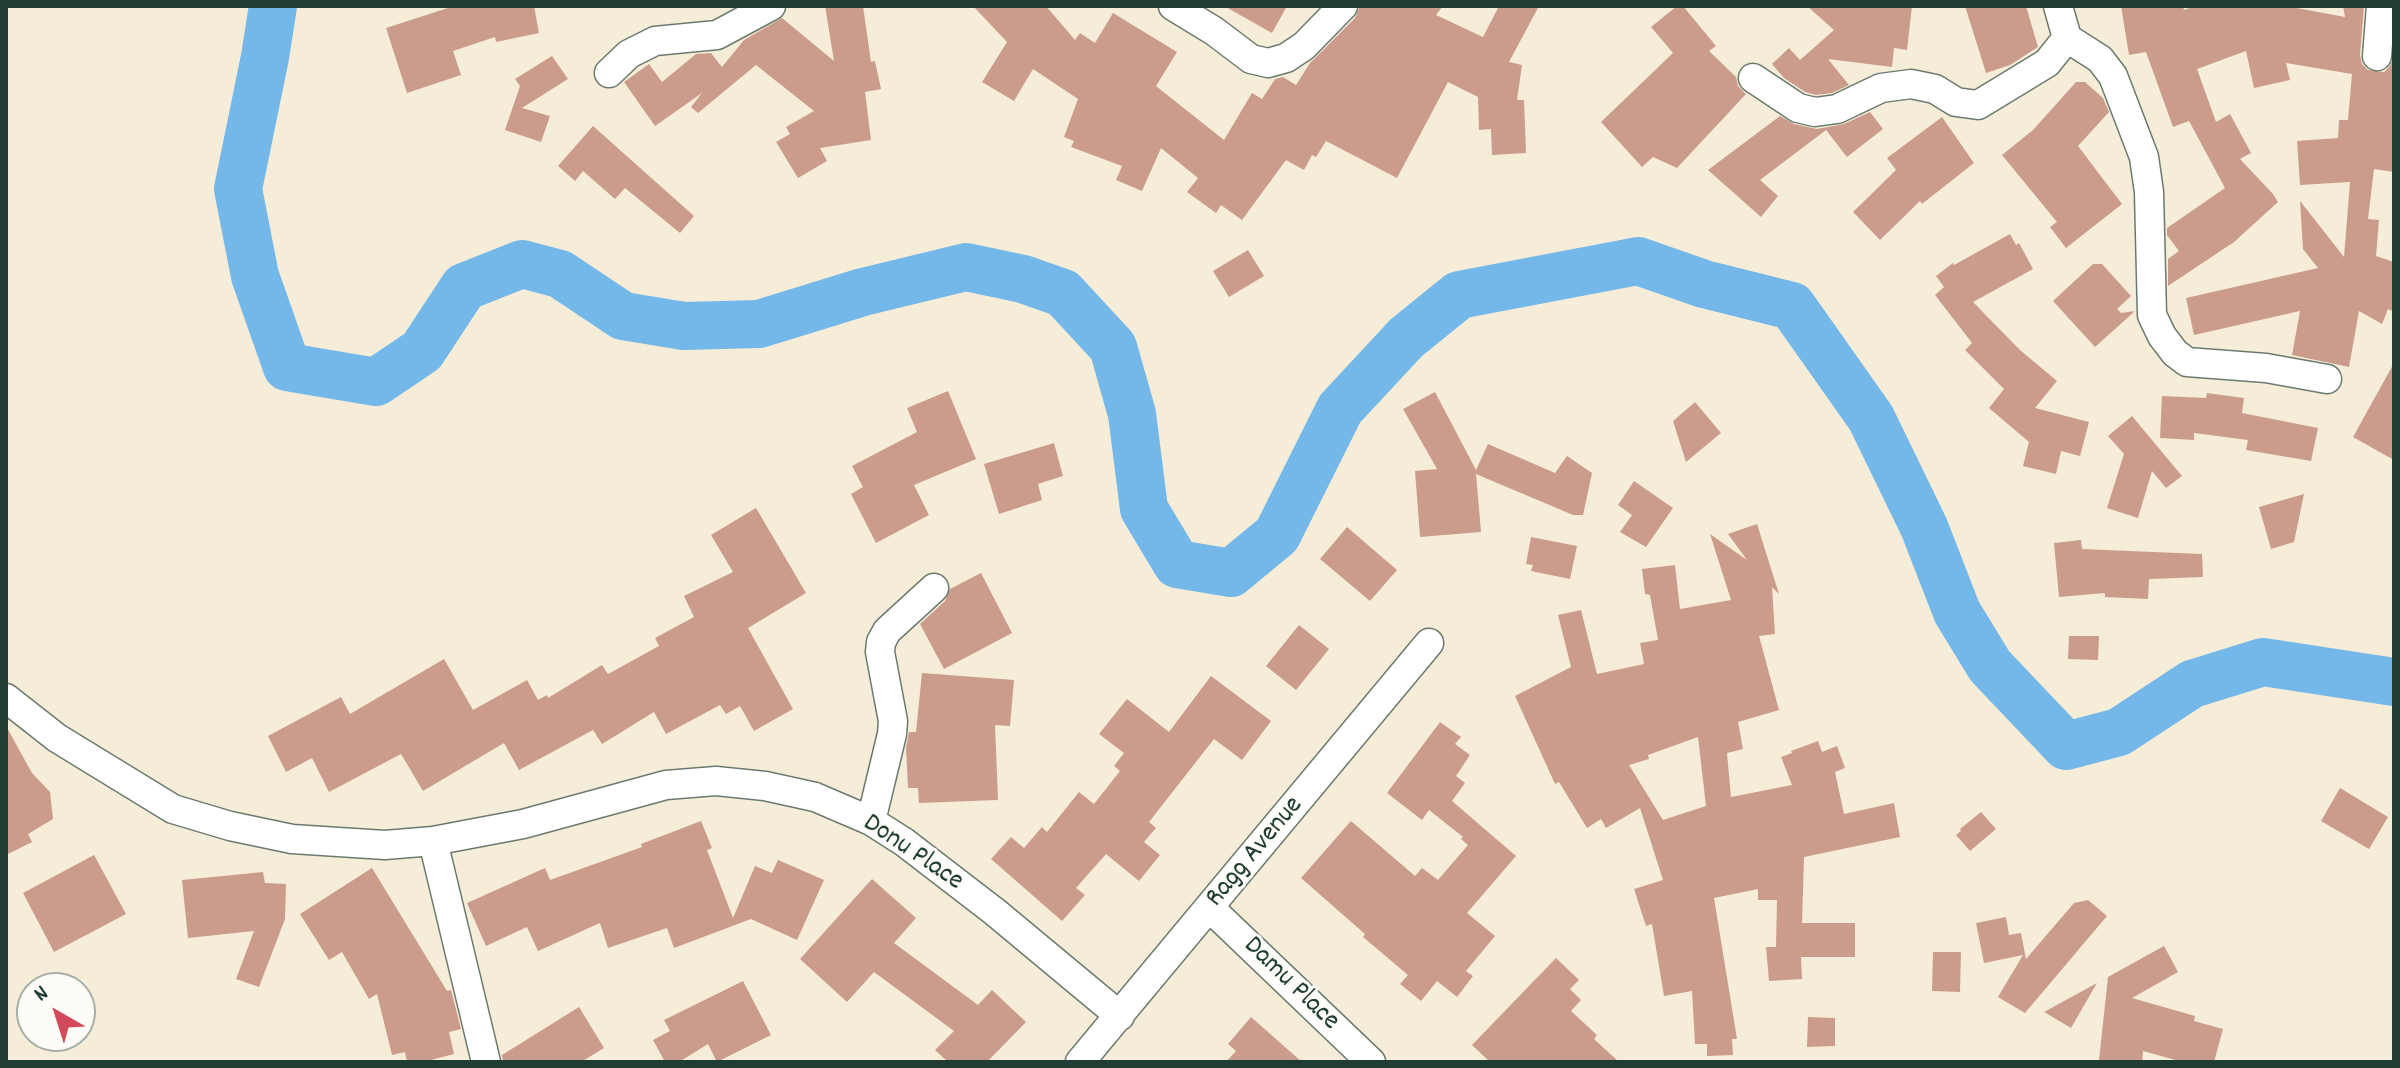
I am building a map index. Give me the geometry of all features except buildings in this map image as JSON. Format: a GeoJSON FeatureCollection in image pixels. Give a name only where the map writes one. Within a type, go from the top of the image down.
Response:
{"type":"FeatureCollection","features":[{"type":"Feature","properties":{"kind":"street"},"geometry":{"type":"LineString","coordinates":[[609,73],[629,54],[655,41],[717,35],[771,6]]}},
{"type":"Feature","properties":{"kind":"street"},"geometry":{"type":"LineString","coordinates":[[1173,6],[1251,59],[1268,63],[1286,58],[1304,46],[1343,6]]}},
{"type":"Feature","properties":{"kind":"street"},"geometry":{"type":"LineString","coordinates":[[2058,6],[2067,38],[2100,59],[2113,76],[2144,157],[2149,192],[2152,315],[2162,336],[2175,353],[2187,362],[2266,368],[2327,379]]}},
{"type":"Feature","properties":{"kind":"street"},"geometry":{"type":"LineString","coordinates":[[2377,56],[2381,6]]}},
{"type":"Feature","properties":{"kind":"street"},"geometry":{"type":"LineString","coordinates":[[1753,78],[1798,108],[1815,112],[1837,109],[1881,88],[1911,84],[1935,89],[1956,102],[1978,105],[2047,63],[2067,38]]}},
{"type":"Feature","properties":{"kind":"street"},"geometry":{"type":"LineString","coordinates":[[871,821],[893,721],[880,652],[881,642],[887,631],[934,588]]}},
{"type":"Feature","properties":{"kind":"street","name":"Ragg Avenue"},"geometry":{"type":"LineString","coordinates":[[1080,1062],[1429,643]]}},
{"type":"Feature","properties":{"kind":"street","name":"Donu Place"},"geometry":{"type":"LineString","coordinates":[[6,698],[57,738],[173,809],[230,826],[292,839],[385,845],[433,841],[523,824],[666,785],[716,781],[765,786],[815,797],[871,821],[904,842],[995,912],[1120,1016]]}},
{"type":"Feature","properties":{"kind":"street"},"geometry":{"type":"LineString","coordinates":[[433,841],[486,1062]]}},
{"type":"Feature","properties":{"kind":"street","name":"Damu Place"},"geometry":{"type":"LineString","coordinates":[[1210,908],[1371,1062]]}},
{"type":"Feature","properties":{"kind":"waterway"},"geometry":{"type":"LineString","coordinates":[[273,6],[238,189],[255,276],[287,367],[376,382],[422,351],[464,287],[522,264],[560,274],[623,316],[684,326],[759,324],[863,292],[966,267],[1023,279],[1063,293],[1113,347],[1132,414],[1144,509],[1177,564],[1231,573],[1277,535],[1340,409],[1406,338],[1459,295],[1638,261],[1704,284],[1792,306],[1871,418],[1924,527],[1957,612],[1990,666],[2066,746],[2119,732],[2192,684],[2263,662],[2394,682]]}}]}
